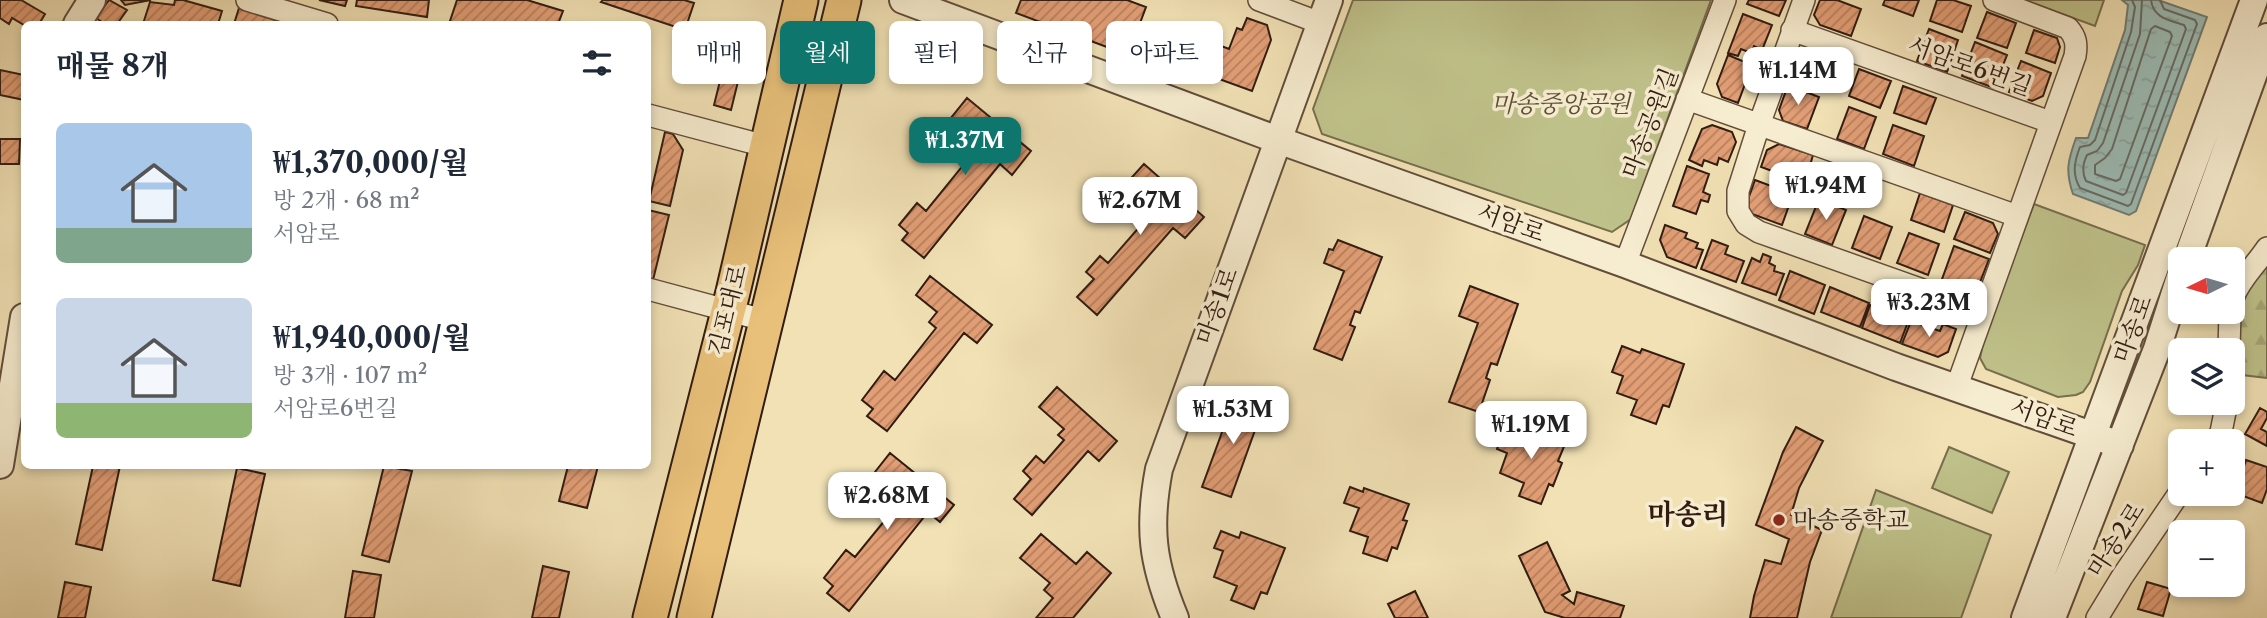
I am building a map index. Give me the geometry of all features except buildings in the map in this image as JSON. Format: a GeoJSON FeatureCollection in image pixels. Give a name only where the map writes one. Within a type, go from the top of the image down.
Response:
{"type":"FeatureCollection","features":[{"type":"Feature","properties":{"kind":"main road","name":"김포대로"},"geometry":{"type":"LineString","coordinates":[[650,618],[728,312],[801,0]]}},
{"type":"Feature","properties":{"kind":"main road","name":"김포대로"},"geometry":{"type":"LineString","coordinates":[[694,618],[844,0]]}},
{"type":"Feature","properties":{"kind":"street"},"geometry":{"type":"LineString","coordinates":[[79,21],[92,0]]}},
{"type":"Feature","properties":{"kind":"street"},"geometry":{"type":"LineString","coordinates":[[247,0],[317,21]]}},
{"type":"Feature","properties":{"kind":"street","name":"서암로"},"geometry":{"type":"LineString","coordinates":[[903,0],[1278,140],[1625,264],[1896,367],[1957,386],[2120,445]]}},
{"type":"Feature","properties":{"kind":"street"},"geometry":{"type":"LineString","coordinates":[[1259,0],[1324,12]]}},
{"type":"Feature","properties":{"kind":"street","name":"마송공원길"},"geometry":{"type":"LineString","coordinates":[[1625,264],[1725,0]]}},
{"type":"Feature","properties":{"kind":"street"},"geometry":{"type":"LineString","coordinates":[[1804,0],[1738,191],[1738,211],[1746,224],[1759,232],[1982,311]]}},
{"type":"Feature","properties":{"kind":"street","name":"서암로6번길"},"geometry":{"type":"LineString","coordinates":[[1957,386],[2075,56],[2075,36],[2068,28],[1994,0]]}},
{"type":"Feature","properties":{"kind":"street","name":"마송로"},"geometry":{"type":"LineString","coordinates":[[2025,618],[2254,0]]}},
{"type":"Feature","properties":{"kind":"street","name":"마송1로"},"geometry":{"type":"LineString","coordinates":[[1175,618],[1164,592],[1152,530],[1152,505],[1159,469],[1324,12]]}},
{"type":"Feature","properties":{"kind":"street","name":"서암로6번길"},"geometry":{"type":"LineString","coordinates":[[1793,30],[2050,122]]}},
{"type":"Feature","properties":{"kind":"street"},"geometry":{"type":"LineString","coordinates":[[2191,247],[2267,37]]}},
{"type":"Feature","properties":{"kind":"street"},"geometry":{"type":"LineString","coordinates":[[1687,99],[2017,216]]}},
{"type":"Feature","properties":{"kind":"street"},"geometry":{"type":"LineString","coordinates":[[651,117],[765,146]]}},
{"type":"Feature","properties":{"kind":"street"},"geometry":{"type":"LineString","coordinates":[[2245,276],[2267,248]]}},
{"type":"Feature","properties":{"kind":"street"},"geometry":{"type":"LineString","coordinates":[[651,290],[766,321]]}},
{"type":"Feature","properties":{"kind":"street","name":"마송로"},"geometry":{"type":"LineString","coordinates":[[2052,618],[2168,315]]}},
{"type":"Feature","properties":{"kind":"street"},"geometry":{"type":"LineString","coordinates":[[0,465],[21,336]]}},
{"type":"Feature","properties":{"kind":"street","name":"마송2로"},"geometry":{"type":"LineString","coordinates":[[2097,618],[2170,506]]}},
{"type":"Feature","properties":{"kind":"green space","name":"마송중앙공원"},"geometry":{"type":"Polygon","coordinates":[[[1353,0],[1711,0],[1631,219],[1612,232],[1322,134],[1313,109],[1353,0]]]}},
{"type":"Feature","properties":{"kind":"green space"},"geometry":{"type":"Polygon","coordinates":[[[2024,0],[2104,0],[2095,26],[2024,0]]]}},
{"type":"Feature","properties":{"kind":"green space"},"geometry":{"type":"Polygon","coordinates":[[[2034,204],[2145,245],[2138,265],[2122,291],[2090,382],[2083,392],[2076,395],[2058,397],[1986,369],[1980,358],[1985,334],[2034,204]]]}},
{"type":"Feature","properties":{"kind":"green space"},"geometry":{"type":"Polygon","coordinates":[[[2267,263],[2267,378],[2245,375],[2245,338],[2236,338],[2236,334],[2237,324],[2245,324],[2245,294],[2267,263]]]}},
{"type":"Feature","properties":{"kind":"green space"},"geometry":{"type":"Polygon","coordinates":[[[1949,447],[2009,472],[1992,513],[1932,488],[1949,447]]]}},
{"type":"Feature","properties":{"kind":"green space"},"geometry":{"type":"Polygon","coordinates":[[[1876,490],[1991,535],[1961,618],[1831,618],[1876,490]]]}},
{"type":"Feature","properties":{"kind":"water"},"geometry":{"type":"Polygon","coordinates":[[[2122,0],[2158,0],[2207,17],[2136,211],[2129,215],[2073,194],[2068,172],[2076,138],[2088,138],[2125,30],[2128,5],[2122,0]]]}},
{"type":"Feature","properties":{"kind":"place","name":"마송중학교"},"geometry":{"type":"Point","coordinates":[1779,520]}},
{"type":"Feature","properties":{"kind":"district","name":"마송리"},"geometry":{"type":"Point","coordinates":[1688,514]}}]}
